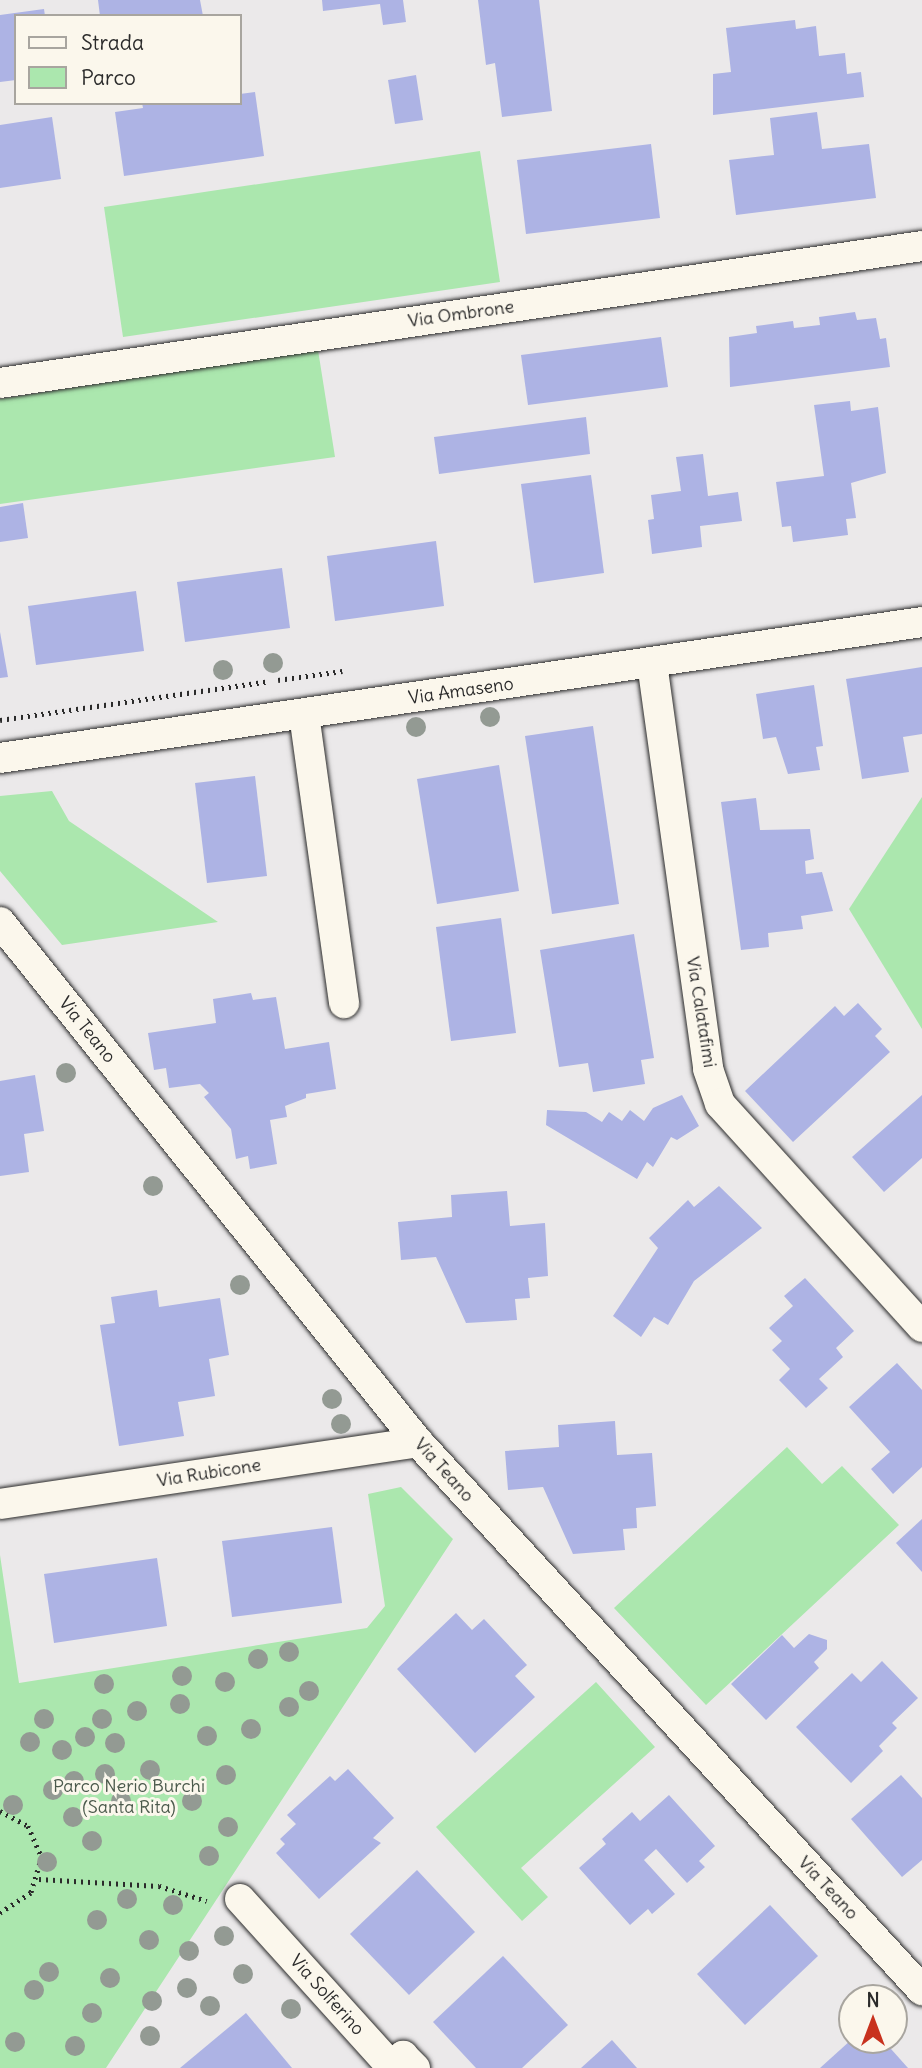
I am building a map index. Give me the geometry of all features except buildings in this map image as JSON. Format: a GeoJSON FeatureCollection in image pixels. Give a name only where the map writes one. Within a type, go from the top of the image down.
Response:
{"type":"FeatureCollection","features":[{"type":"Feature","properties":{"kind":"street","name":"Via Ombrone"},"geometry":{"type":"LineString","coordinates":[[0,383],[922,246]]}},
{"type":"Feature","properties":{"kind":"street","name":"Via Amaseno"},"geometry":{"type":"LineString","coordinates":[[0,758],[922,622]]}},
{"type":"Feature","properties":{"kind":"street","name":"Via Calatafimi"},"geometry":{"type":"LineString","coordinates":[[652,663],[708,1069],[720,1104],[922,1326]]}},
{"type":"Feature","properties":{"kind":"street"},"geometry":{"type":"LineString","coordinates":[[304,714],[344,1003]]}},
{"type":"Feature","properties":{"kind":"street","name":"Via Teano"},"geometry":{"type":"LineString","coordinates":[[0,922],[418,1442],[922,1990]]}},
{"type":"Feature","properties":{"kind":"street","name":"Via Rubicone"},"geometry":{"type":"LineString","coordinates":[[0,1504],[418,1442]]}},
{"type":"Feature","properties":{"kind":"street","name":"Via Solferino"},"geometry":{"type":"LineString","coordinates":[[227,1901],[393,2067],[403,2056],[415,2068]]}},
{"type":"Feature","properties":{"kind":"path"},"geometry":{"type":"LineString","coordinates":[[0,720],[351,670]]}},
{"type":"Feature","properties":{"kind":"path"},"geometry":{"type":"LineString","coordinates":[[0,1811],[28,1826],[42,1857],[39,1879],[18,1905],[0,1913]]}},
{"type":"Feature","properties":{"kind":"path"},"geometry":{"type":"LineString","coordinates":[[39,1879],[159,1886],[227,1901]]}},
{"type":"Feature","properties":{"kind":"green space"},"geometry":{"type":"Polygon","coordinates":[[[480,151],[500,282],[123,337],[104,207],[480,151]]]}},
{"type":"Feature","properties":{"kind":"green space"},"geometry":{"type":"Polygon","coordinates":[[[318,350],[335,457],[0,504],[0,399],[318,350]]]}},
{"type":"Feature","properties":{"kind":"green space"},"geometry":{"type":"Polygon","coordinates":[[[52,791],[69,821],[218,922],[62,945],[0,871],[0,796],[52,791]]]}},
{"type":"Feature","properties":{"kind":"green space"},"geometry":{"type":"Polygon","coordinates":[[[922,797],[922,1029],[849,909],[922,797]]]}},
{"type":"Feature","properties":{"kind":"green space"},"geometry":{"type":"Polygon","coordinates":[[[787,1447],[822,1484],[842,1466],[899,1525],[706,1705],[614,1608],[787,1447]]]}},
{"type":"Feature","properties":{"kind":"green space","name":"Parco Nerio Burchi (Santa Rita)"},"geometry":{"type":"Polygon","coordinates":[[[401,1487],[453,1539],[106,2068],[0,2068],[0,1555],[19,1683],[367,1628],[385,1606],[368,1494],[401,1487]]]}},
{"type":"Feature","properties":{"kind":"green space"},"geometry":{"type":"Polygon","coordinates":[[[596,1682],[655,1747],[521,1868],[548,1897],[522,1921],[436,1827],[596,1682]]]}}]}
